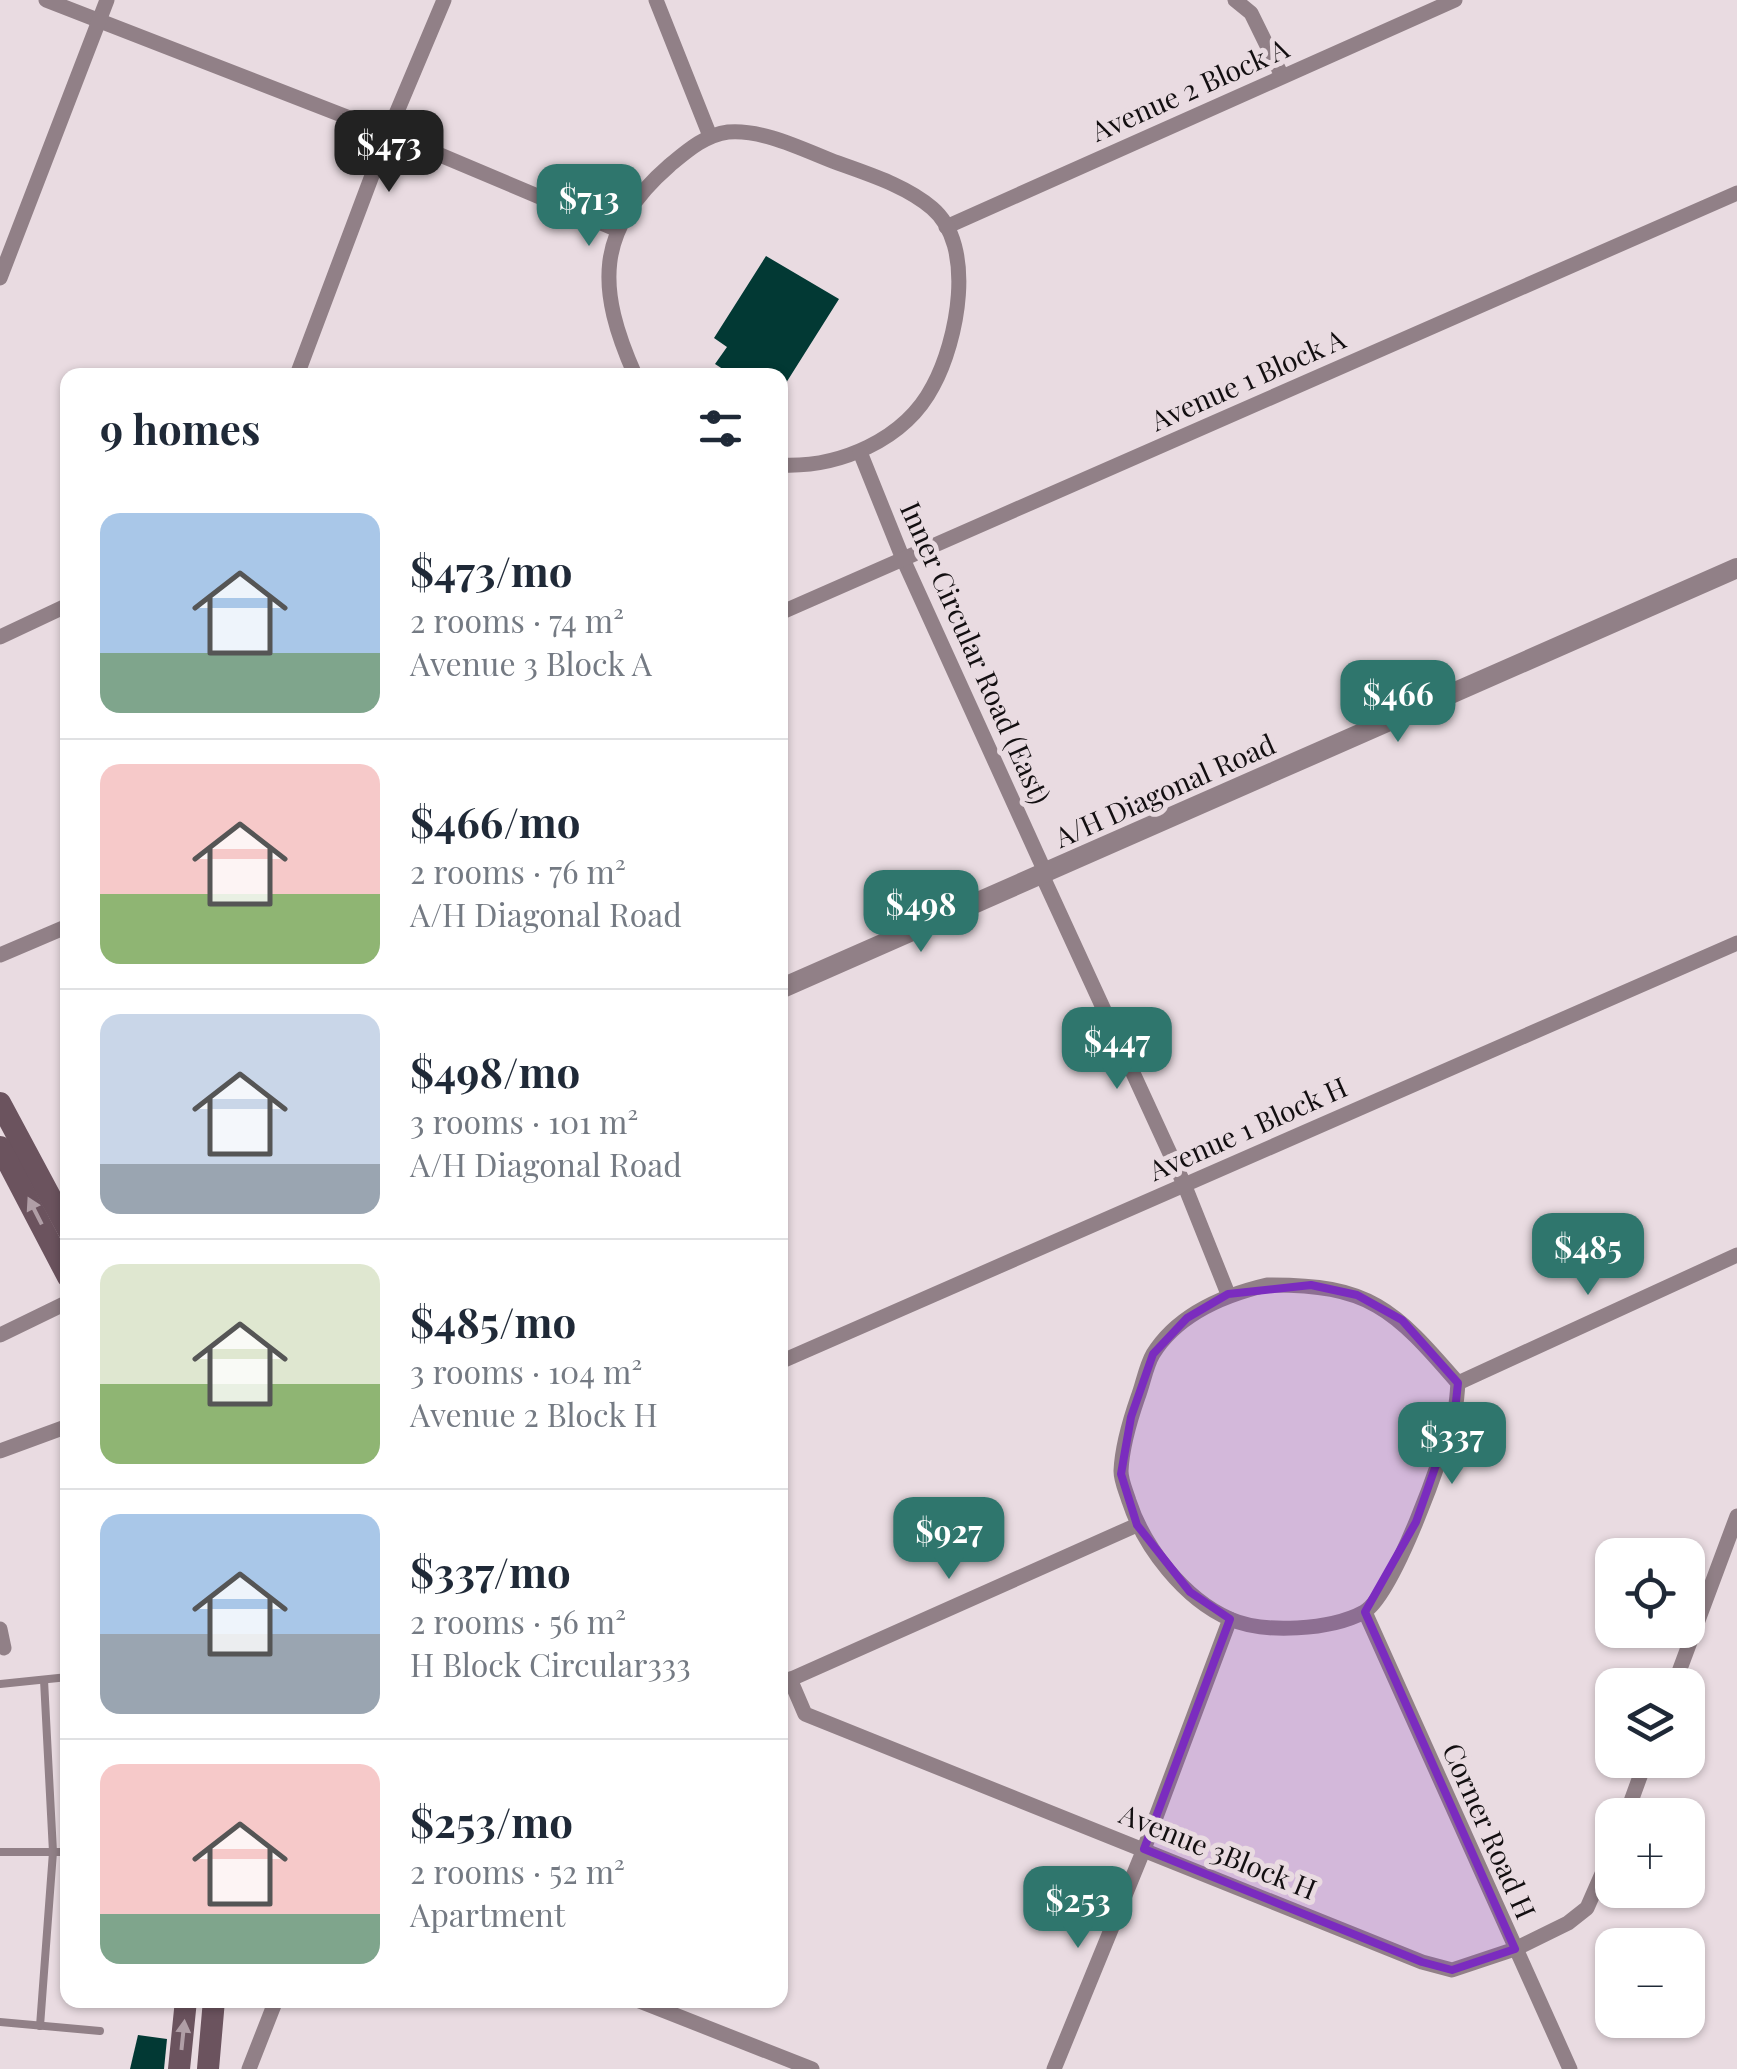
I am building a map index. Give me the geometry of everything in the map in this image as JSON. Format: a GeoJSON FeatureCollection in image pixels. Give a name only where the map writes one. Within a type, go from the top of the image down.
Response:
{"type":"FeatureCollection","features":[{"type":"Feature","properties":{"kind":"main road"},"geometry":{"type":"LineString","coordinates":[[0,1103],[60,1215]]}},
{"type":"Feature","properties":{"kind":"main road"},"geometry":{"type":"LineString","coordinates":[[0,1147],[60,1262]]}},
{"type":"Feature","properties":{"kind":"main road"},"geometry":{"type":"LineString","coordinates":[[180,2069],[185,2008]]}},
{"type":"Feature","properties":{"kind":"main road"},"geometry":{"type":"LineString","coordinates":[[208,2069],[213,2008]]}},
{"type":"Feature","properties":{"kind":"street"},"geometry":{"type":"LineString","coordinates":[[46,0],[388,134],[618,230]]}},
{"type":"Feature","properties":{"kind":"street"},"geometry":{"type":"LineString","coordinates":[[0,278],[107,0]]}},
{"type":"Feature","properties":{"kind":"street"},"geometry":{"type":"LineString","coordinates":[[300,368],[388,134],[444,0]]}},
{"type":"Feature","properties":{"kind":"street"},"geometry":{"type":"LineString","coordinates":[[656,0],[710,136]]}},
{"type":"Feature","properties":{"kind":"street"},"geometry":{"type":"LineString","coordinates":[[1235,0],[1251,13],[1282,76]]}},
{"type":"Feature","properties":{"kind":"street","name":"Avenue 2 Block A"},"geometry":{"type":"LineString","coordinates":[[946,226],[1456,0]]}},
{"type":"Feature","properties":{"kind":"street"},"geometry":{"type":"LineString","coordinates":[[627,368],[609,298],[610,258],[618,230],[662,172],[710,136],[731,132],[758,135],[798,147],[917,196],[936,210],[946,226],[960,283],[957,322],[944,365],[928,396],[904,421],[860,452],[824,462],[788,464]]}},
{"type":"Feature","properties":{"kind":"street","name":"Avenue 1 Block A"},"geometry":{"type":"LineString","coordinates":[[788,609],[1737,193]]}},
{"type":"Feature","properties":{"kind":"street","name":"Inner Circular Road (East)"},"geometry":{"type":"LineString","coordinates":[[860,452],[903,559],[1184,1184],[1228,1294]]}},
{"type":"Feature","properties":{"kind":"street","name":"A/H Diagonal Road"},"geometry":{"type":"LineString","coordinates":[[788,986],[1737,568]]}},
{"type":"Feature","properties":{"kind":"street"},"geometry":{"type":"LineString","coordinates":[[0,638],[60,609]]}},
{"type":"Feature","properties":{"kind":"street"},"geometry":{"type":"LineString","coordinates":[[0,956],[60,930]]}},
{"type":"Feature","properties":{"kind":"street","name":"Avenue 1 Block H"},"geometry":{"type":"LineString","coordinates":[[788,1358],[1737,943]]}},
{"type":"Feature","properties":{"kind":"street"},"geometry":{"type":"LineString","coordinates":[[1458,1383],[1737,1255]]}},
{"type":"Feature","properties":{"kind":"street"},"geometry":{"type":"LineString","coordinates":[[1267,1285],[1310,1285],[1356,1295],[1402,1320],[1458,1383],[1455,1411],[1416,1522],[1381,1596],[1365,1612],[1322,1624],[1275,1629],[1230,1619],[1190,1592],[1154,1555],[1136,1524],[1120,1474],[1131,1417],[1153,1354],[1186,1318],[1228,1294],[1267,1285]]}},
{"type":"Feature","properties":{"kind":"street"},"geometry":{"type":"LineString","coordinates":[[0,1335],[60,1306]]}},
{"type":"Feature","properties":{"kind":"street"},"geometry":{"type":"LineString","coordinates":[[0,1451],[60,1429]]}},
{"type":"Feature","properties":{"kind":"street"},"geometry":{"type":"LineString","coordinates":[[1680,1668],[1737,1516]]}},
{"type":"Feature","properties":{"kind":"street"},"geometry":{"type":"LineString","coordinates":[[788,1681],[1136,1524]]}},
{"type":"Feature","properties":{"kind":"street","name":"Corner Road H"},"geometry":{"type":"LineString","coordinates":[[1365,1612],[1570,2069]]}},
{"type":"Feature","properties":{"kind":"street"},"geometry":{"type":"LineString","coordinates":[[1054,2069],[1144,1849],[1230,1619]]}},
{"type":"Feature","properties":{"kind":"street"},"geometry":{"type":"LineString","coordinates":[[0,1628],[4,1648]]}},
{"type":"Feature","properties":{"kind":"street","name":"Avenue 3Block H"},"geometry":{"type":"LineString","coordinates":[[788,1687],[805,1714],[1422,1962],[1452,1970],[1514,1949],[1568,1923],[1587,1908],[1595,1890]]}},
{"type":"Feature","properties":{"kind":"street"},"geometry":{"type":"LineString","coordinates":[[249,2069],[273,2008]]}},
{"type":"Feature","properties":{"kind":"street"},"geometry":{"type":"LineString","coordinates":[[657,2008],[812,2069]]}},
{"type":"Feature","properties":{"kind":"lane"},"geometry":{"type":"LineString","coordinates":[[0,1684],[60,1678]]}},
{"type":"Feature","properties":{"kind":"lane"},"geometry":{"type":"LineString","coordinates":[[40,2026],[53,1852],[44,1680]]}},
{"type":"Feature","properties":{"kind":"lane"},"geometry":{"type":"LineString","coordinates":[[0,1852],[60,1852]]}},
{"type":"Feature","properties":{"kind":"lane"},"geometry":{"type":"LineString","coordinates":[[0,2022],[100,2031]]}},
{"type":"Feature","properties":{"kind":"highlighted area"},"geometry":{"type":"Polygon","coordinates":[[[1311,1285],[1357,1295],[1402,1320],[1428,1349],[1458,1383],[1455,1411],[1416,1522],[1365,1612],[1515,1949],[1452,1970],[1422,1962],[1144,1849],[1230,1619],[1190,1592],[1137,1525],[1121,1474],[1131,1417],[1153,1354],[1187,1318],[1228,1294],[1311,1285]]]}},
{"type":"Feature","properties":{"kind":"building"},"geometry":{"type":"Polygon","coordinates":[[[766,256],[839,299],[788,380],[788,368],[721,368],[715,364],[727,347],[714,338],[766,256]]]}},
{"type":"Feature","properties":{"kind":"building"},"geometry":{"type":"Polygon","coordinates":[[[138,2035],[167,2039],[164,2069],[130,2069],[138,2035]]]}}]}
